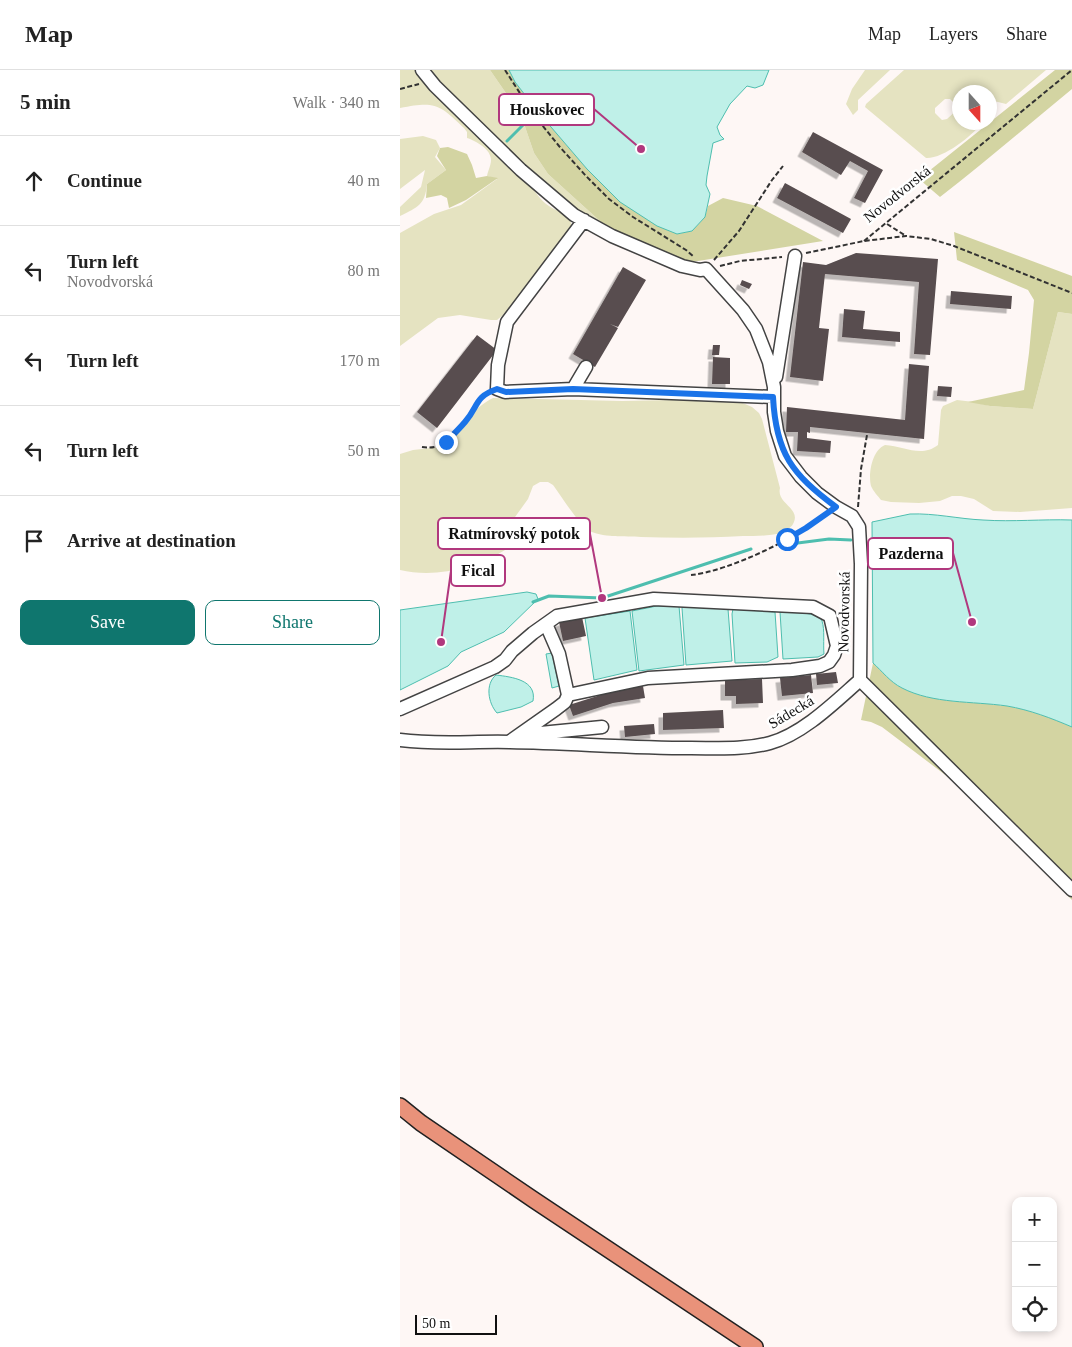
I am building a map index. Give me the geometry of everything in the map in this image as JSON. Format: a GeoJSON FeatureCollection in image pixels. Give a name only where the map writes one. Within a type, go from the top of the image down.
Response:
{"type":"FeatureCollection","features":[{"type":"Feature","properties":{"kind":"main road"},"geometry":{"type":"LineString","coordinates":[[400,1106],[421,1123],[534,1200],[755,1347]]}},
{"type":"Feature","properties":{"kind":"street"},"geometry":{"type":"LineString","coordinates":[[422,70],[521,170],[574,215],[612,236],[682,266],[703,270],[743,310],[756,329],[769,362],[774,392],[777,431],[785,456],[801,478],[817,493],[852,516],[859,527]]}},
{"type":"Feature","properties":{"kind":"street"},"geometry":{"type":"LineString","coordinates":[[584,220],[574,236],[507,322],[498,366],[497,389],[506,392],[573,389],[774,392]]}},
{"type":"Feature","properties":{"kind":"street"},"geometry":{"type":"LineString","coordinates":[[774,392],[794,256]]}},
{"type":"Feature","properties":{"kind":"street"},"geometry":{"type":"LineString","coordinates":[[573,389],[586,367]]}},
{"type":"Feature","properties":{"kind":"street","name":"Novodvorská"},"geometry":{"type":"LineString","coordinates":[[859,527],[861,564],[860,680]]}},
{"type":"Feature","properties":{"kind":"street"},"geometry":{"type":"LineString","coordinates":[[400,709],[495,667],[505,660],[526,639],[557,616],[654,599],[813,607],[830,616],[834,626],[837,646],[834,655],[829,662],[820,666],[792,670],[648,678],[568,695]]}},
{"type":"Feature","properties":{"kind":"street"},"geometry":{"type":"LineString","coordinates":[[509,742],[560,706],[565,702],[568,695],[560,654],[546,624]]}},
{"type":"Feature","properties":{"kind":"street"},"geometry":{"type":"LineString","coordinates":[[860,680],[1072,890]]}},
{"type":"Feature","properties":{"kind":"street","name":"Sádecká"},"geometry":{"type":"LineString","coordinates":[[400,740],[425,743],[509,742],[636,748],[744,748],[772,742],[797,730],[823,712],[860,680]]}},
{"type":"Feature","properties":{"kind":"street"},"geometry":{"type":"LineString","coordinates":[[520,734],[602,727]]}},
{"type":"Feature","properties":{"kind":"path"},"geometry":{"type":"LineString","coordinates":[[505,70],[534,116],[586,176],[609,199],[633,217],[686,250],[694,257],[703,270],[740,230],[783,166]]}},
{"type":"Feature","properties":{"kind":"path","name":"Novodvorská"},"geometry":{"type":"LineString","coordinates":[[1072,70],[864,241],[906,236],[930,239],[954,246],[1072,294]]}},
{"type":"Feature","properties":{"kind":"path"},"geometry":{"type":"LineString","coordinates":[[400,89],[431,81]]}},
{"type":"Feature","properties":{"kind":"path"},"geometry":{"type":"LineString","coordinates":[[886,224],[906,236]]}},
{"type":"Feature","properties":{"kind":"path"},"geometry":{"type":"LineString","coordinates":[[422,447],[430,449],[446,442],[465,422],[485,393],[497,389]]}},
{"type":"Feature","properties":{"kind":"path"},"geometry":{"type":"LineString","coordinates":[[859,527],[858,507],[861,469],[868,436]]}},
{"type":"Feature","properties":{"kind":"path"},"geometry":{"type":"LineString","coordinates":[[691,575],[709,574],[755,554],[806,528],[836,507]]}},
{"type":"Feature","properties":{"kind":"shaded area"},"geometry":{"type":"Polygon","coordinates":[[[400,70],[418,70],[527,180],[527,184],[543,201],[567,217],[571,228],[569,234],[497,320],[460,315],[438,318],[400,346],[400,233],[434,214],[461,205],[497,179],[487,176],[491,164],[489,152],[479,143],[467,138],[467,132],[464,128],[442,109],[429,105],[400,108],[400,70]]]}},
{"type":"Feature","properties":{"kind":"shaded area"},"geometry":{"type":"Polygon","coordinates":[[[427,70],[490,70],[521,115],[534,153],[548,174],[601,222],[576,209],[543,183],[427,70]]]}},
{"type":"Feature","properties":{"kind":"shaded area"},"geometry":{"type":"Polygon","coordinates":[[[865,70],[890,70],[858,100],[858,110],[853,115],[846,104],[852,89],[865,70]]]}},
{"type":"Feature","properties":{"kind":"shaded area"},"geometry":{"type":"Polygon","coordinates":[[[904,70],[1046,70],[1006,104],[997,102],[997,85],[952,85],[952,101],[945,99],[935,108],[935,113],[942,120],[947,119],[952,114],[952,130],[975,130],[957,146],[941,155],[933,157],[926,158],[865,107],[904,70]]]}},
{"type":"Feature","properties":{"kind":"shaded area"},"geometry":{"type":"Polygon","coordinates":[[[423,136],[436,140],[440,148],[435,157],[446,170],[427,184],[420,204],[400,216],[400,207],[421,187],[425,170],[400,189],[400,139],[423,136]]]}},
{"type":"Feature","properties":{"kind":"shaded area"},"geometry":{"type":"Polygon","coordinates":[[[1058,312],[1072,314],[1072,508],[1020,512],[993,511],[974,499],[961,496],[919,503],[881,500],[872,488],[870,481],[872,463],[877,452],[885,445],[925,451],[938,445],[943,406],[957,400],[990,406],[1033,409],[1058,312]]]}},
{"type":"Feature","properties":{"kind":"shaded area"},"geometry":{"type":"Polygon","coordinates":[[[493,398],[622,401],[720,399],[738,401],[752,407],[759,413],[762,419],[780,493],[794,514],[793,524],[781,533],[762,536],[679,538],[593,533],[585,528],[575,517],[553,485],[548,482],[540,482],[533,486],[528,499],[510,524],[505,550],[494,557],[468,567],[441,572],[427,573],[400,570],[400,454],[413,450],[440,447],[472,413],[493,398]]]}},
{"type":"Feature","properties":{"kind":"green space"},"geometry":{"type":"Polygon","coordinates":[[[490,70],[509,70],[515,82],[539,113],[587,169],[620,202],[677,234],[692,231],[705,217],[708,206],[723,198],[757,206],[823,241],[683,262],[639,245],[601,222],[548,174],[534,153],[521,115],[490,70]]]}},
{"type":"Feature","properties":{"kind":"green space"},"geometry":{"type":"Polygon","coordinates":[[[1055,70],[1072,70],[1072,89],[940,197],[919,179],[980,130],[997,130],[997,116],[1055,70]]]}},
{"type":"Feature","properties":{"kind":"green space"},"geometry":{"type":"Polygon","coordinates":[[[448,147],[467,154],[476,178],[487,176],[498,178],[466,200],[449,208],[447,198],[441,195],[426,198],[427,184],[446,170],[437,156],[440,148],[448,147]]]}},
{"type":"Feature","properties":{"kind":"green space"},"geometry":{"type":"Polygon","coordinates":[[[954,232],[1072,276],[1072,314],[1058,312],[1033,409],[990,406],[968,402],[1024,390],[1034,300],[1028,290],[957,260],[954,232]]]}},
{"type":"Feature","properties":{"kind":"green space"},"geometry":{"type":"Polygon","coordinates":[[[873,663],[894,683],[914,693],[953,701],[1007,706],[1040,715],[1072,727],[1072,900],[952,780],[882,727],[861,720],[873,663]]]}},
{"type":"Feature","properties":{"kind":"water"},"geometry":{"type":"Polygon","coordinates":[[[509,70],[769,70],[763,85],[755,88],[747,86],[730,104],[717,127],[724,139],[713,143],[706,185],[710,194],[705,217],[692,231],[677,234],[657,226],[620,202],[587,169],[539,113],[515,82],[509,70]]]}},
{"type":"Feature","properties":{"kind":"water"},"geometry":{"type":"Polygon","coordinates":[[[910,514],[929,514],[994,521],[1072,520],[1072,727],[1040,715],[1007,706],[953,701],[914,693],[894,683],[873,663],[872,522],[910,514]]]}},
{"type":"Feature","properties":{"kind":"water"},"geometry":{"type":"Polygon","coordinates":[[[527,592],[536,594],[538,599],[504,632],[461,652],[448,666],[400,690],[400,610],[527,592]]]}},
{"type":"Feature","properties":{"kind":"water"},"geometry":{"type":"Polygon","coordinates":[[[684,605],[728,609],[732,661],[686,665],[682,608],[684,605]]]}},
{"type":"Feature","properties":{"kind":"water"},"geometry":{"type":"Polygon","coordinates":[[[657,606],[679,606],[684,665],[639,671],[632,611],[657,606]]]}},
{"type":"Feature","properties":{"kind":"water"},"geometry":{"type":"Polygon","coordinates":[[[733,609],[775,612],[778,657],[767,662],[735,663],[733,609]]]}},
{"type":"Feature","properties":{"kind":"water"},"geometry":{"type":"Polygon","coordinates":[[[630,611],[637,670],[594,680],[585,618],[630,611]]]}},
{"type":"Feature","properties":{"kind":"water"},"geometry":{"type":"Polygon","coordinates":[[[780,612],[810,614],[820,618],[823,629],[824,654],[818,657],[783,659],[780,612]]]}},
{"type":"Feature","properties":{"kind":"water"},"geometry":{"type":"Polygon","coordinates":[[[552,653],[559,686],[552,688],[546,654],[552,653]]]}},
{"type":"Feature","properties":{"kind":"water"},"geometry":{"type":"Polygon","coordinates":[[[496,675],[516,679],[527,684],[531,688],[533,701],[521,707],[497,713],[489,694],[490,683],[496,675]]]}},
{"type":"Feature","properties":{"kind":"building"},"geometry":{"type":"Polygon","coordinates":[[[813,132],[883,170],[865,203],[854,198],[868,171],[850,161],[841,175],[802,152],[813,132]]]}},
{"type":"Feature","properties":{"kind":"building"},"geometry":{"type":"Polygon","coordinates":[[[785,183],[851,219],[843,233],[777,198],[785,183]]]}},
{"type":"Feature","properties":{"kind":"building"},"geometry":{"type":"Polygon","coordinates":[[[856,253],[938,259],[930,355],[914,354],[919,282],[825,274],[819,328],[829,329],[823,381],[790,377],[803,262],[826,265],[856,253]]]}},
{"type":"Feature","properties":{"kind":"building"},"geometry":{"type":"Polygon","coordinates":[[[623,267],[646,280],[618,327],[610,324],[618,328],[595,367],[573,354],[623,267]]]}},
{"type":"Feature","properties":{"kind":"building"},"geometry":{"type":"Polygon","coordinates":[[[742,280],[752,284],[749,289],[740,285],[742,280]]]}},
{"type":"Feature","properties":{"kind":"building"},"geometry":{"type":"Polygon","coordinates":[[[951,291],[1012,296],[1011,309],[950,304],[951,291]]]}},
{"type":"Feature","properties":{"kind":"building"},"geometry":{"type":"Polygon","coordinates":[[[844,309],[865,311],[863,329],[900,332],[900,342],[842,337],[844,309]]]}},
{"type":"Feature","properties":{"kind":"building"},"geometry":{"type":"Polygon","coordinates":[[[477,335],[497,350],[437,428],[417,412],[477,335]]]}},
{"type":"Feature","properties":{"kind":"building"},"geometry":{"type":"Polygon","coordinates":[[[713,345],[720,345],[719,355],[712,355],[713,345]]]}},
{"type":"Feature","properties":{"kind":"building"},"geometry":{"type":"Polygon","coordinates":[[[713,357],[730,358],[730,384],[712,384],[713,357]]]}},
{"type":"Feature","properties":{"kind":"building"},"geometry":{"type":"Polygon","coordinates":[[[909,364],[929,366],[924,439],[810,427],[810,433],[807,432],[807,438],[831,441],[830,453],[797,451],[798,432],[786,432],[787,407],[905,420],[909,364]]]}},
{"type":"Feature","properties":{"kind":"building"},"geometry":{"type":"Polygon","coordinates":[[[938,386],[952,387],[951,397],[937,396],[938,386]]]}},
{"type":"Feature","properties":{"kind":"building"},"geometry":{"type":"Polygon","coordinates":[[[582,617],[586,636],[563,641],[559,622],[582,617]]]}},
{"type":"Feature","properties":{"kind":"building"},"geometry":{"type":"Polygon","coordinates":[[[836,672],[838,683],[817,685],[816,674],[836,672]]]}},
{"type":"Feature","properties":{"kind":"building"},"geometry":{"type":"Polygon","coordinates":[[[811,675],[813,693],[782,696],[780,678],[811,675]]]}},
{"type":"Feature","properties":{"kind":"building"},"geometry":{"type":"Polygon","coordinates":[[[762,679],[763,703],[736,704],[736,696],[725,696],[725,680],[762,679]]]}},
{"type":"Feature","properties":{"kind":"building"},"geometry":{"type":"Polygon","coordinates":[[[643,686],[645,698],[613,703],[573,716],[569,705],[610,692],[643,686]]]}},
{"type":"Feature","properties":{"kind":"building"},"geometry":{"type":"Polygon","coordinates":[[[723,710],[724,728],[663,730],[663,713],[723,710]]]}},
{"type":"Feature","properties":{"kind":"building"},"geometry":{"type":"Polygon","coordinates":[[[654,724],[655,734],[625,737],[624,726],[654,724]]]}},
{"type":"Feature","properties":{"kind":"waterway"},"geometry":{"type":"LineString","coordinates":[[507,141],[529,119],[542,111]]}},
{"type":"Feature","properties":{"kind":"waterway"},"geometry":{"type":"LineString","coordinates":[[790,544],[829,539],[851,540]]}},
{"type":"Feature","properties":{"kind":"waterway"},"geometry":{"type":"LineString","coordinates":[[533,602],[549,596],[602,598],[751,549]]}},
{"type":"Feature","properties":{"kind":"place","name":"Houskovec"},"geometry":{"type":"Point","coordinates":[641,149]}},
{"type":"Feature","properties":{"kind":"place","name":"Ratmírovský potok"},"geometry":{"type":"Point","coordinates":[602,598]}},
{"type":"Feature","properties":{"kind":"place","name":"Pazderna"},"geometry":{"type":"Point","coordinates":[972,622]}},
{"type":"Feature","properties":{"kind":"place","name":"Fical"},"geometry":{"type":"Point","coordinates":[441,642]}},
{"type":"Feature","properties":{"kind":"route"},"geometry":{"type":"LineString","coordinates":[[446,442],[465,422],[485,393],[497,389],[506,392],[573,389],[773,397],[777,431],[785,456],[801,478],[836,507],[822,518],[787,539]]}}]}
